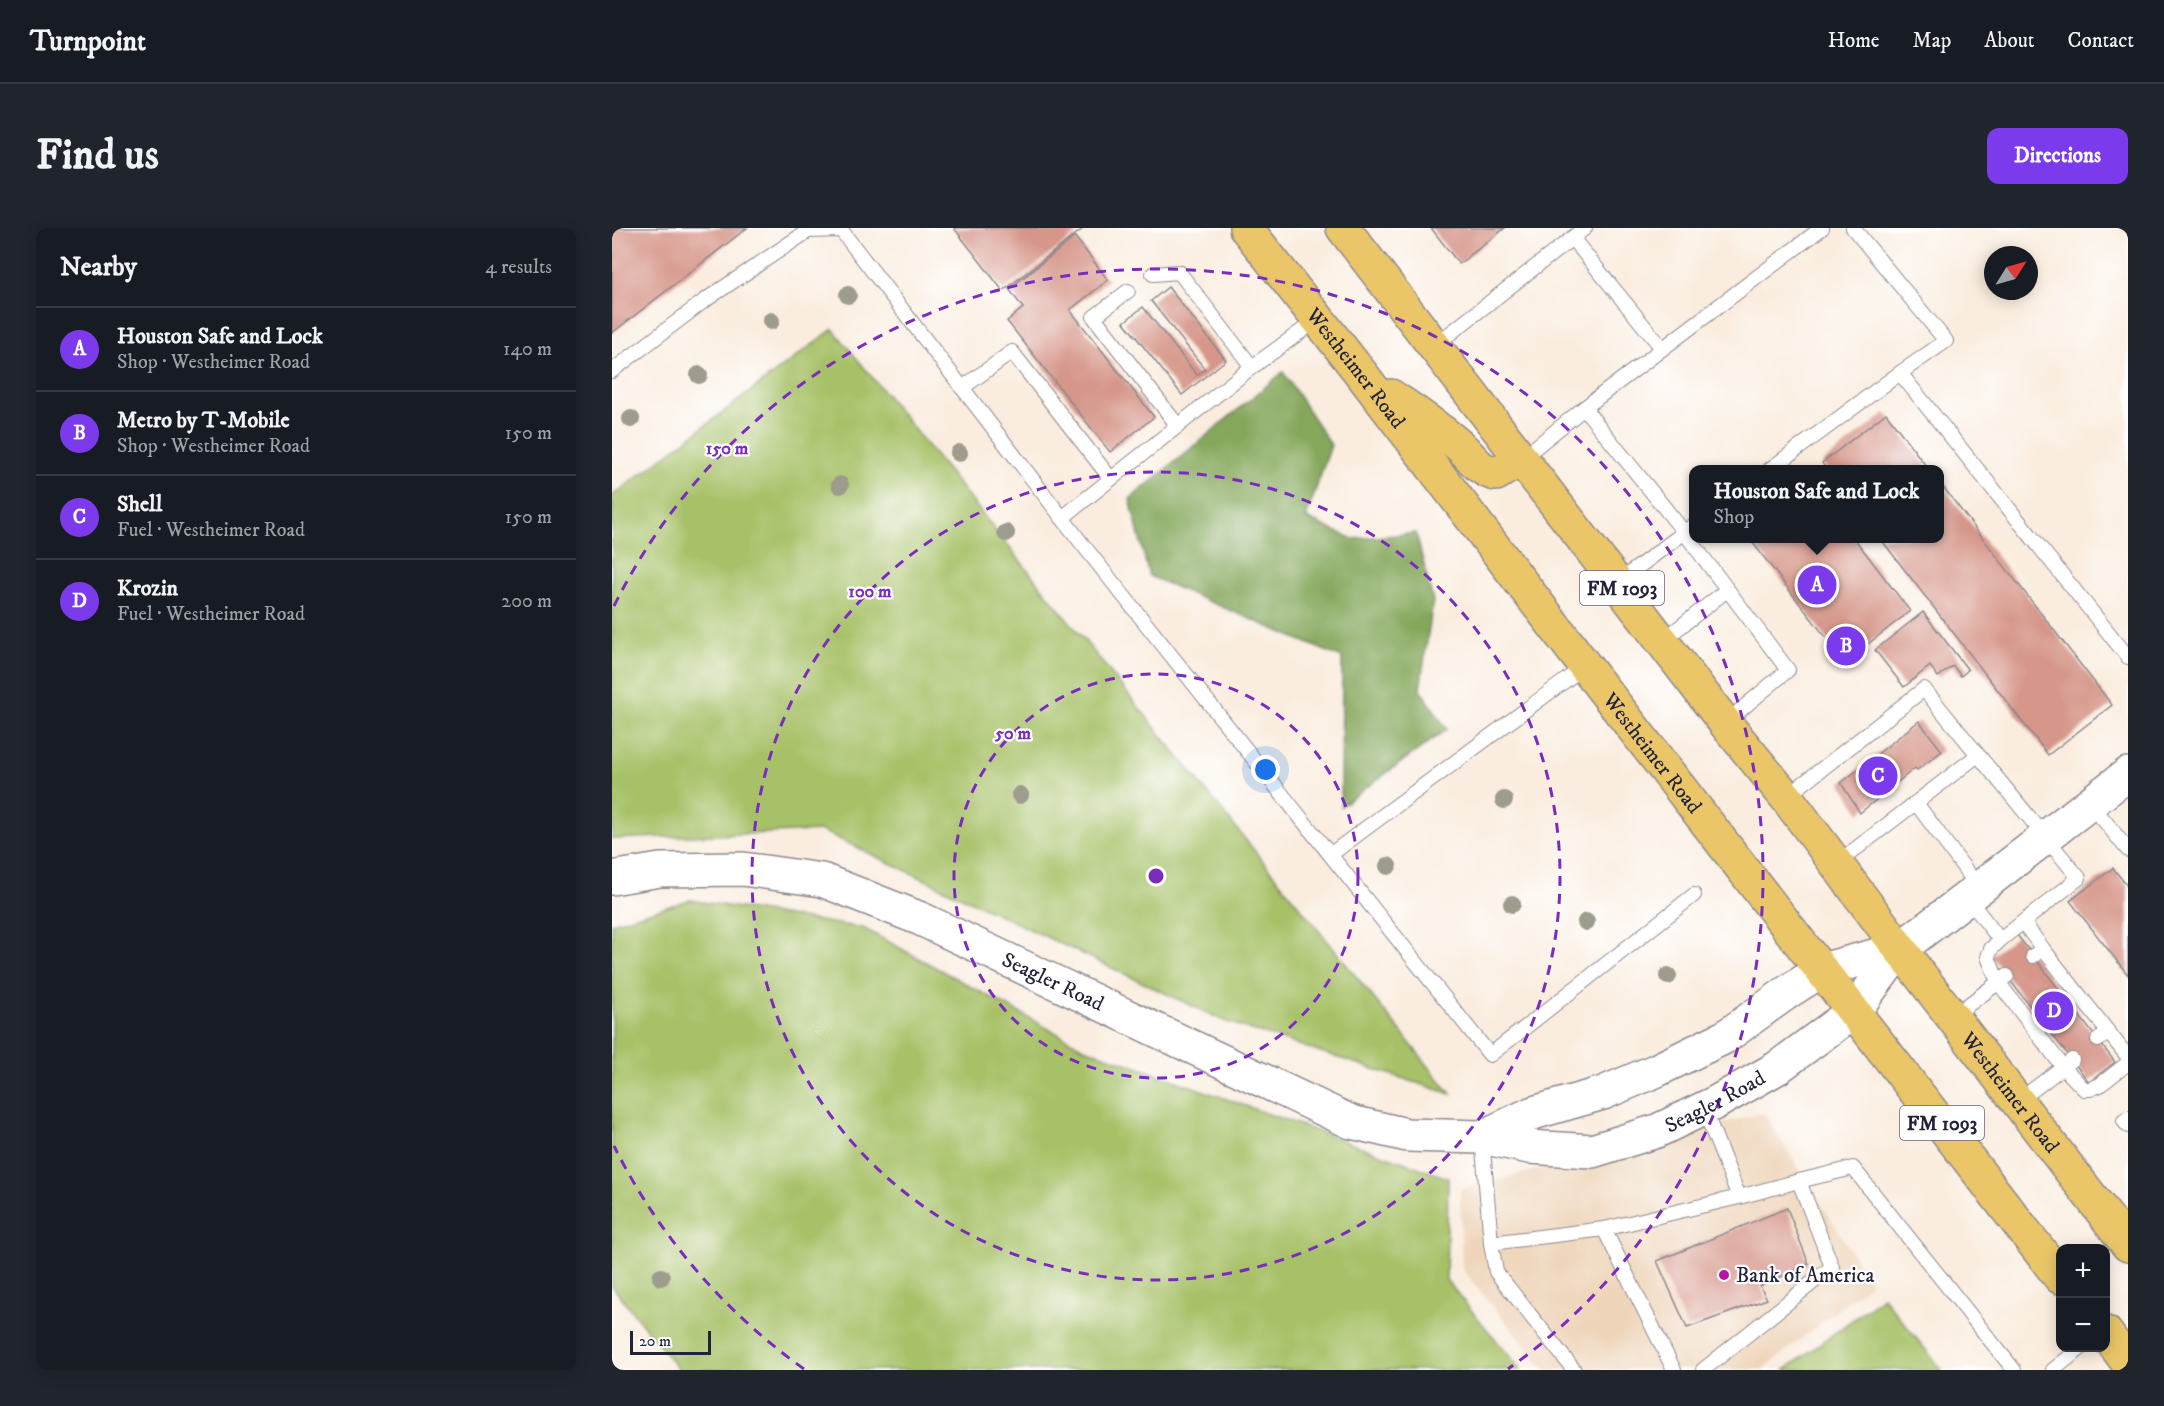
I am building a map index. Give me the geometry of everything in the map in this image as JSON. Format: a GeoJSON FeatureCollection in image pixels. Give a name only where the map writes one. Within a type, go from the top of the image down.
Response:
{"type":"FeatureCollection","features":[{"type":"Feature","properties":{"kind":"main road","name":"Westheimer Road"},"geometry":{"type":"LineString","coordinates":[[1246,228],[2056,1271]]}},
{"type":"Feature","properties":{"kind":"main road","name":"Westheimer Road"},"geometry":{"type":"LineString","coordinates":[[1343,228],[1725,723],[1786,797],[2017,1102],[2126,1238]]}},
{"type":"Feature","properties":{"kind":"main road"},"geometry":{"type":"LineString","coordinates":[[1363,376],[1458,444],[1479,467],[1487,472],[1496,474],[1521,459]]}},
{"type":"Feature","properties":{"kind":"main road"},"geometry":{"type":"LineString","coordinates":[[2110,1338],[2128,1363]]}},
{"type":"Feature","properties":{"kind":"street","name":"Seagler Road"},"geometry":{"type":"LineString","coordinates":[[612,878],[660,870],[743,869],[822,880],[921,919],[1352,1122],[1407,1135],[1482,1137],[1529,1147],[1592,1151],[1657,1131],[1777,1068],[1854,1011],[1900,949],[2128,774]]}},
{"type":"Feature","properties":{"kind":"street","name":"Seagler Road"},"geometry":{"type":"LineString","coordinates":[[1482,1137],[1533,1113],[1603,1093],[1715,1042],[1822,970],[1900,949]]}},
{"type":"Feature","properties":{"kind":"lane"},"geometry":{"type":"LineString","coordinates":[[1434,346],[1585,228]]}},
{"type":"Feature","properties":{"kind":"lane"},"geometry":{"type":"LineString","coordinates":[[1521,459],[1662,348],[1822,228]]}},
{"type":"Feature","properties":{"kind":"lane"},"geometry":{"type":"LineString","coordinates":[[1776,465],[1946,341],[1853,228]]}},
{"type":"Feature","properties":{"kind":"lane"},"geometry":{"type":"LineString","coordinates":[[612,371],[704,301],[808,231],[841,230],[1062,518],[1490,1055],[1694,895]]}},
{"type":"Feature","properties":{"kind":"lane"},"geometry":{"type":"LineString","coordinates":[[1572,238],[1662,348]]}},
{"type":"Feature","properties":{"kind":"lane"},"geometry":{"type":"LineString","coordinates":[[1153,274],[1179,272],[1252,367]]}},
{"type":"Feature","properties":{"kind":"lane"},"geometry":{"type":"LineString","coordinates":[[1128,291],[1094,317],[1178,426]]}},
{"type":"Feature","properties":{"kind":"lane"},"geometry":{"type":"LineString","coordinates":[[1062,518],[1252,367],[1318,319]]}},
{"type":"Feature","properties":{"kind":"lane"},"geometry":{"type":"LineString","coordinates":[[962,388],[1012,352],[1112,479]]}},
{"type":"Feature","properties":{"kind":"lane"},"geometry":{"type":"LineString","coordinates":[[1900,373],[2128,657]]}},
{"type":"Feature","properties":{"kind":"lane"},"geometry":{"type":"LineString","coordinates":[[1584,408],[1689,529],[1617,583]]}},
{"type":"Feature","properties":{"kind":"lane"},"geometry":{"type":"LineString","coordinates":[[1698,543],[1727,590],[1788,670],[1725,723]]}},
{"type":"Feature","properties":{"kind":"lane"},"geometry":{"type":"LineString","coordinates":[[1662,641],[1727,590]]}},
{"type":"Feature","properties":{"kind":"lane"},"geometry":{"type":"LineString","coordinates":[[1331,854],[1585,666]]}},
{"type":"Feature","properties":{"kind":"lane"},"geometry":{"type":"LineString","coordinates":[[1786,797],[1924,689],[2079,879],[2000,940],[1991,949],[1988,957],[2084,1089],[2100,1085],[2128,1063]]}},
{"type":"Feature","properties":{"kind":"lane"},"geometry":{"type":"LineString","coordinates":[[1836,864],[1978,755]]}},
{"type":"Feature","properties":{"kind":"lane"},"geometry":{"type":"LineString","coordinates":[[1916,803],[1973,892],[2000,940]]}},
{"type":"Feature","properties":{"kind":"lane"},"geometry":{"type":"LineString","coordinates":[[2090,803],[2128,850]]}},
{"type":"Feature","properties":{"kind":"lane"},"geometry":{"type":"LineString","coordinates":[[2023,922],[2038,952],[2062,983],[2104,1036],[2128,1057]]}},
{"type":"Feature","properties":{"kind":"lane"},"geometry":{"type":"LineString","coordinates":[[1952,1017],[2003,979]]}},
{"type":"Feature","properties":{"kind":"lane"},"geometry":{"type":"LineString","coordinates":[[2017,1102],[2067,1064]]}},
{"type":"Feature","properties":{"kind":"lane"},"geometry":{"type":"LineString","coordinates":[[1704,1108],[1739,1197]]}},
{"type":"Feature","properties":{"kind":"lane"},"geometry":{"type":"LineString","coordinates":[[2128,1118],[2124,1121],[2128,1126]]}},
{"type":"Feature","properties":{"kind":"lane"},"geometry":{"type":"LineString","coordinates":[[1482,1137],[1491,1243],[1496,1272],[1574,1370]]}},
{"type":"Feature","properties":{"kind":"lane"},"geometry":{"type":"LineString","coordinates":[[1491,1243],[1604,1229],[1853,1168],[2014,1370]]}},
{"type":"Feature","properties":{"kind":"lane"},"geometry":{"type":"LineString","coordinates":[[1703,1370],[1832,1267],[1799,1181]]}},
{"type":"Feature","properties":{"kind":"lane"},"geometry":{"type":"LineString","coordinates":[[1604,1229],[1674,1370]]}},
{"type":"Feature","properties":{"kind":"lane"},"geometry":{"type":"LineString","coordinates":[[2053,1370],[2075,1352]]}},
{"type":"Feature","properties":{"kind":"shaded area"},"geometry":{"type":"Polygon","coordinates":[[[1764,1113],[1871,1283],[1762,1370],[1545,1370],[1462,1269],[1460,1189],[1764,1113]]]}},
{"type":"Feature","properties":{"kind":"green space"},"geometry":{"type":"Polygon","coordinates":[[[833,329],[1451,1094],[1224,1021],[822,831],[612,839],[612,496],[833,329]]]}},
{"type":"Feature","properties":{"kind":"green space"},"geometry":{"type":"Polygon","coordinates":[[[1283,372],[1331,445],[1306,518],[1353,539],[1416,533],[1433,601],[1420,689],[1447,729],[1341,806],[1342,658],[1149,576],[1130,499],[1283,372]]]}},
{"type":"Feature","properties":{"kind":"green space"},"geometry":{"type":"Polygon","coordinates":[[[690,900],[863,928],[1084,1048],[1448,1178],[1446,1280],[1521,1370],[679,1370],[612,1286],[612,923],[690,900]]]}},
{"type":"Feature","properties":{"kind":"green space"},"geometry":{"type":"Polygon","coordinates":[[[1883,1297],[1942,1370],[1785,1370],[1883,1297]]]}},
{"type":"Feature","properties":{"kind":"building"},"geometry":{"type":"Polygon","coordinates":[[[612,228],[747,228],[612,333],[612,228]]]}},
{"type":"Feature","properties":{"kind":"building"},"geometry":{"type":"Polygon","coordinates":[[[954,228],[1084,228],[1003,291],[954,228]]]}},
{"type":"Feature","properties":{"kind":"building"},"geometry":{"type":"Polygon","coordinates":[[[1431,228],[1505,228],[1459,264],[1431,228]]]}},
{"type":"Feature","properties":{"kind":"building"},"geometry":{"type":"Polygon","coordinates":[[[1075,237],[1108,280],[1070,310],[1154,417],[1110,452],[1007,321],[1023,308],[1009,289],[1075,237]]]}},
{"type":"Feature","properties":{"kind":"building"},"geometry":{"type":"Polygon","coordinates":[[[1168,287],[1226,360],[1182,395],[1124,322],[1143,307],[1197,375],[1205,369],[1151,301],[1168,287]]]}},
{"type":"Feature","properties":{"kind":"building"},"geometry":{"type":"Polygon","coordinates":[[[1886,413],[1925,465],[1823,465],[1822,463],[1886,413]]]}},
{"type":"Feature","properties":{"kind":"building"},"geometry":{"type":"Polygon","coordinates":[[[1944,488],[2112,705],[2048,755],[1884,543],[1944,543],[1944,488]]]}},
{"type":"Feature","properties":{"kind":"building"},"geometry":{"type":"Polygon","coordinates":[[[1753,543],[1858,543],[1910,611],[1845,662],[1753,543]]]}},
{"type":"Feature","properties":{"kind":"building"},"geometry":{"type":"Polygon","coordinates":[[[1923,612],[1968,670],[1961,676],[1953,666],[1938,677],[1930,666],[1904,687],[1875,650],[1923,612]]]}},
{"type":"Feature","properties":{"kind":"building"},"geometry":{"type":"Polygon","coordinates":[[[1919,721],[1942,751],[1917,770],[1915,768],[1860,813],[1841,783],[1919,721]]]}},
{"type":"Feature","properties":{"kind":"building"},"geometry":{"type":"Polygon","coordinates":[[[2113,868],[2128,887],[2128,975],[2070,901],[2113,868]]]}},
{"type":"Feature","properties":{"kind":"building"},"geometry":{"type":"Polygon","coordinates":[[[2017,935],[2115,1062],[2089,1082],[1991,956],[2017,935]]]}},
{"type":"Feature","properties":{"kind":"building","name":"Bank of America"},"geometry":{"type":"Polygon","coordinates":[[[1787,1208],[1809,1264],[1760,1286],[1767,1299],[1687,1328],[1657,1261],[1787,1208]]]}},
{"type":"Feature","properties":{"kind":"place","name":"Houston Safe and Lock"},"geometry":{"type":"Point","coordinates":[1817,585]}},
{"type":"Feature","properties":{"kind":"place","name":"Metro by T-Mobile"},"geometry":{"type":"Point","coordinates":[1846,646]}},
{"type":"Feature","properties":{"kind":"place","name":"Shell"},"geometry":{"type":"Point","coordinates":[1878,776]}},
{"type":"Feature","properties":{"kind":"place","name":"Krozin"},"geometry":{"type":"Point","coordinates":[2054,1011]}},
{"type":"Feature","properties":{"kind":"place","name":"Bank of America"},"geometry":{"type":"Point","coordinates":[1724,1275]}}]}
